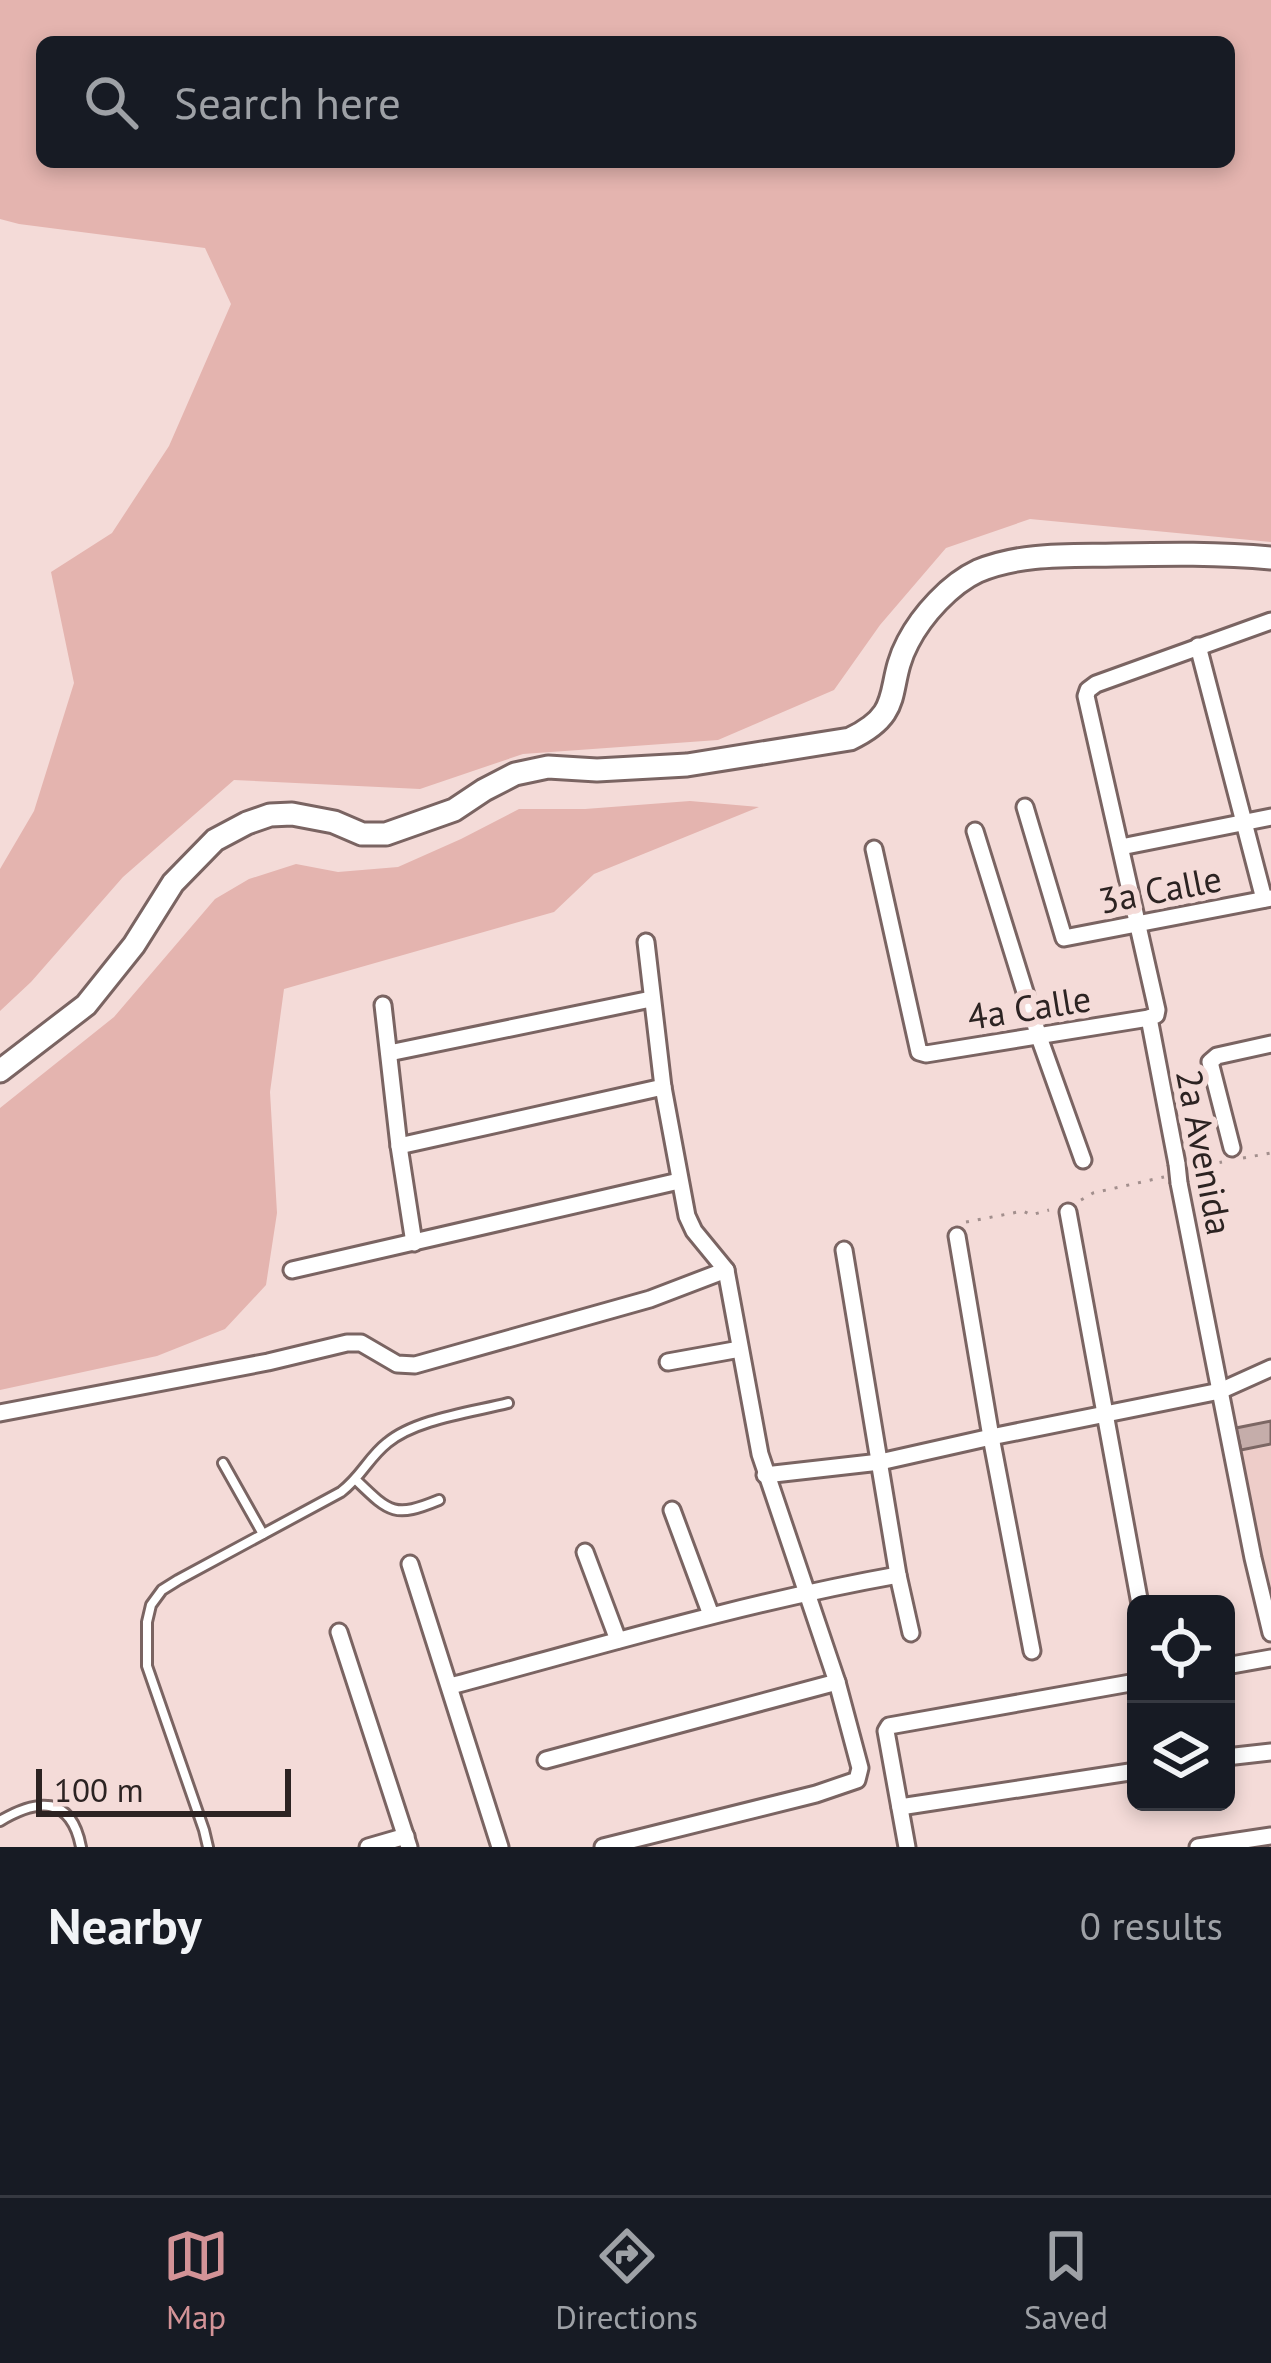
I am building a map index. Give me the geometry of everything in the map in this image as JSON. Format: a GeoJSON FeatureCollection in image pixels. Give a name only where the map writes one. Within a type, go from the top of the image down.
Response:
{"type":"FeatureCollection","features":[{"type":"Feature","properties":{"kind":"main road"},"geometry":{"type":"LineString","coordinates":[[0,1071],[86,1005],[134,945],[172,883],[215,840],[247,823],[270,814],[292,814],[334,822],[362,834],[386,834],[454,810],[515,774],[532,770],[686,764],[850,740],[872,728],[886,713],[908,642],[942,598],[974,573],[1013,560],[1048,557],[1271,558]]}},
{"type":"Feature","properties":{"kind":"street"},"geometry":{"type":"LineString","coordinates":[[1267,898],[1198,646],[1271,620]]}},
{"type":"Feature","properties":{"kind":"street","name":"2a Avenida"},"geometry":{"type":"LineString","coordinates":[[1198,646],[1096,684],[1088,690],[1086,702],[1157,1010],[1149,1018],[1271,1633]]}},
{"type":"Feature","properties":{"kind":"street","name":"3a Calle"},"geometry":{"type":"LineString","coordinates":[[1025,807],[1066,939],[1267,898]]}},
{"type":"Feature","properties":{"kind":"street"},"geometry":{"type":"LineString","coordinates":[[1121,848],[1271,818]]}},
{"type":"Feature","properties":{"kind":"street"},"geometry":{"type":"LineString","coordinates":[[975,831],[1083,1160]]}},
{"type":"Feature","properties":{"kind":"street","name":"4a Calle"},"geometry":{"type":"LineString","coordinates":[[874,849],[919,1052],[1149,1018]]}},
{"type":"Feature","properties":{"kind":"street"},"geometry":{"type":"LineString","coordinates":[[603,1847],[669,1839],[816,1794],[857,1780],[860,1768],[837,1682],[765,1475],[726,1270],[687,1216],[663,1087],[646,942]]}},
{"type":"Feature","properties":{"kind":"street"},"geometry":{"type":"LineString","coordinates":[[389,1053],[651,999]]}},
{"type":"Feature","properties":{"kind":"street"},"geometry":{"type":"LineString","coordinates":[[382,1005],[414,1243]]}},
{"type":"Feature","properties":{"kind":"street"},"geometry":{"type":"LineString","coordinates":[[1232,1148],[1210,1062],[1217,1056],[1271,1044]]}},
{"type":"Feature","properties":{"kind":"street"},"geometry":{"type":"LineString","coordinates":[[399,1146],[663,1087]]}},
{"type":"Feature","properties":{"kind":"street"},"geometry":{"type":"LineString","coordinates":[[292,1270],[679,1181]]}},
{"type":"Feature","properties":{"kind":"street"},"geometry":{"type":"LineString","coordinates":[[1066,1208],[1138,1595]]}},
{"type":"Feature","properties":{"kind":"street"},"geometry":{"type":"LineString","coordinates":[[960,1229],[991,1437],[1032,1651]]}},
{"type":"Feature","properties":{"kind":"street"},"geometry":{"type":"LineString","coordinates":[[844,1250],[911,1633]]}},
{"type":"Feature","properties":{"kind":"street"},"geometry":{"type":"LineString","coordinates":[[0,1413],[347,1343],[361,1343],[397,1364],[415,1366],[650,1299],[726,1270]]}},
{"type":"Feature","properties":{"kind":"street"},"geometry":{"type":"LineString","coordinates":[[668,1362],[740,1349]]}},
{"type":"Feature","properties":{"kind":"street"},"geometry":{"type":"LineString","coordinates":[[765,1475],[880,1462],[1220,1391],[1271,1368]]}},
{"type":"Feature","properties":{"kind":"street"},"geometry":{"type":"LineString","coordinates":[[672,1510],[711,1615]]}},
{"type":"Feature","properties":{"kind":"street"},"geometry":{"type":"LineString","coordinates":[[585,1552],[618,1640]]}},
{"type":"Feature","properties":{"kind":"street"},"geometry":{"type":"LineString","coordinates":[[410,1564],[500,1847]]}},
{"type":"Feature","properties":{"kind":"street"},"geometry":{"type":"LineString","coordinates":[[451,1686],[711,1615],[898,1575]]}},
{"type":"Feature","properties":{"kind":"street"},"geometry":{"type":"LineString","coordinates":[[339,1632],[407,1842],[368,1847]]}},
{"type":"Feature","properties":{"kind":"street"},"geometry":{"type":"LineString","coordinates":[[1235,1664],[1271,1658]]}},
{"type":"Feature","properties":{"kind":"street"},"geometry":{"type":"LineString","coordinates":[[546,1760],[837,1682]]}},
{"type":"Feature","properties":{"kind":"street"},"geometry":{"type":"LineString","coordinates":[[907,1847],[886,1731],[890,1726],[1127,1684]]}},
{"type":"Feature","properties":{"kind":"street"},"geometry":{"type":"LineString","coordinates":[[1235,1756],[1271,1752]]}},
{"type":"Feature","properties":{"kind":"street"},"geometry":{"type":"LineString","coordinates":[[900,1807],[1127,1772]]}},
{"type":"Feature","properties":{"kind":"street"},"geometry":{"type":"LineString","coordinates":[[1198,1847],[1271,1836]]}},
{"type":"Feature","properties":{"kind":"lane"},"geometry":{"type":"LineString","coordinates":[[208,1847],[147,1666],[151,1605],[162,1591],[340,1492],[400,1433],[508,1403]]}},
{"type":"Feature","properties":{"kind":"lane"},"geometry":{"type":"LineString","coordinates":[[223,1463],[262,1534]]}},
{"type":"Feature","properties":{"kind":"lane"},"geometry":{"type":"LineString","coordinates":[[357,1480],[386,1507],[399,1512],[439,1500]]}},
{"type":"Feature","properties":{"kind":"lane"},"geometry":{"type":"LineString","coordinates":[[0,1821],[39,1804],[58,1809],[70,1819],[81,1847]]}},
{"type":"Feature","properties":{"kind":"path"},"geometry":{"type":"LineString","coordinates":[[960,1229],[1023,1211],[1031,1215],[1066,1208],[1093,1193],[1271,1153]]}},
{"type":"Feature","properties":{"kind":"shaded area"},"geometry":{"type":"Polygon","coordinates":[[[0,0],[1271,0],[1271,542],[1030,519],[946,548],[880,625],[834,690],[718,740],[523,754],[420,789],[234,780],[123,877],[0,1011],[0,869],[34,811],[74,683],[51,572],[112,533],[169,446],[231,304],[205,248],[0,219],[0,0]]]}},
{"type":"Feature","properties":{"kind":"shaded area"},"geometry":{"type":"Polygon","coordinates":[[[690,801],[759,807],[594,874],[554,912],[284,989],[270,1092],[277,1213],[266,1285],[225,1329],[157,1356],[0,1390],[0,1108],[114,1017],[215,899],[249,879],[296,864],[338,872],[398,867],[519,809],[690,801]]]}},
{"type":"Feature","properties":{"kind":"shaded area"},"geometry":{"type":"Polygon","coordinates":[[[1271,1446],[1271,1599],[1242,1451],[1271,1446]]]}},
{"type":"Feature","properties":{"kind":"building"},"geometry":{"type":"Polygon","coordinates":[[[1271,1421],[1271,1444],[1241,1450],[1236,1428],[1271,1421]]]}}]}
